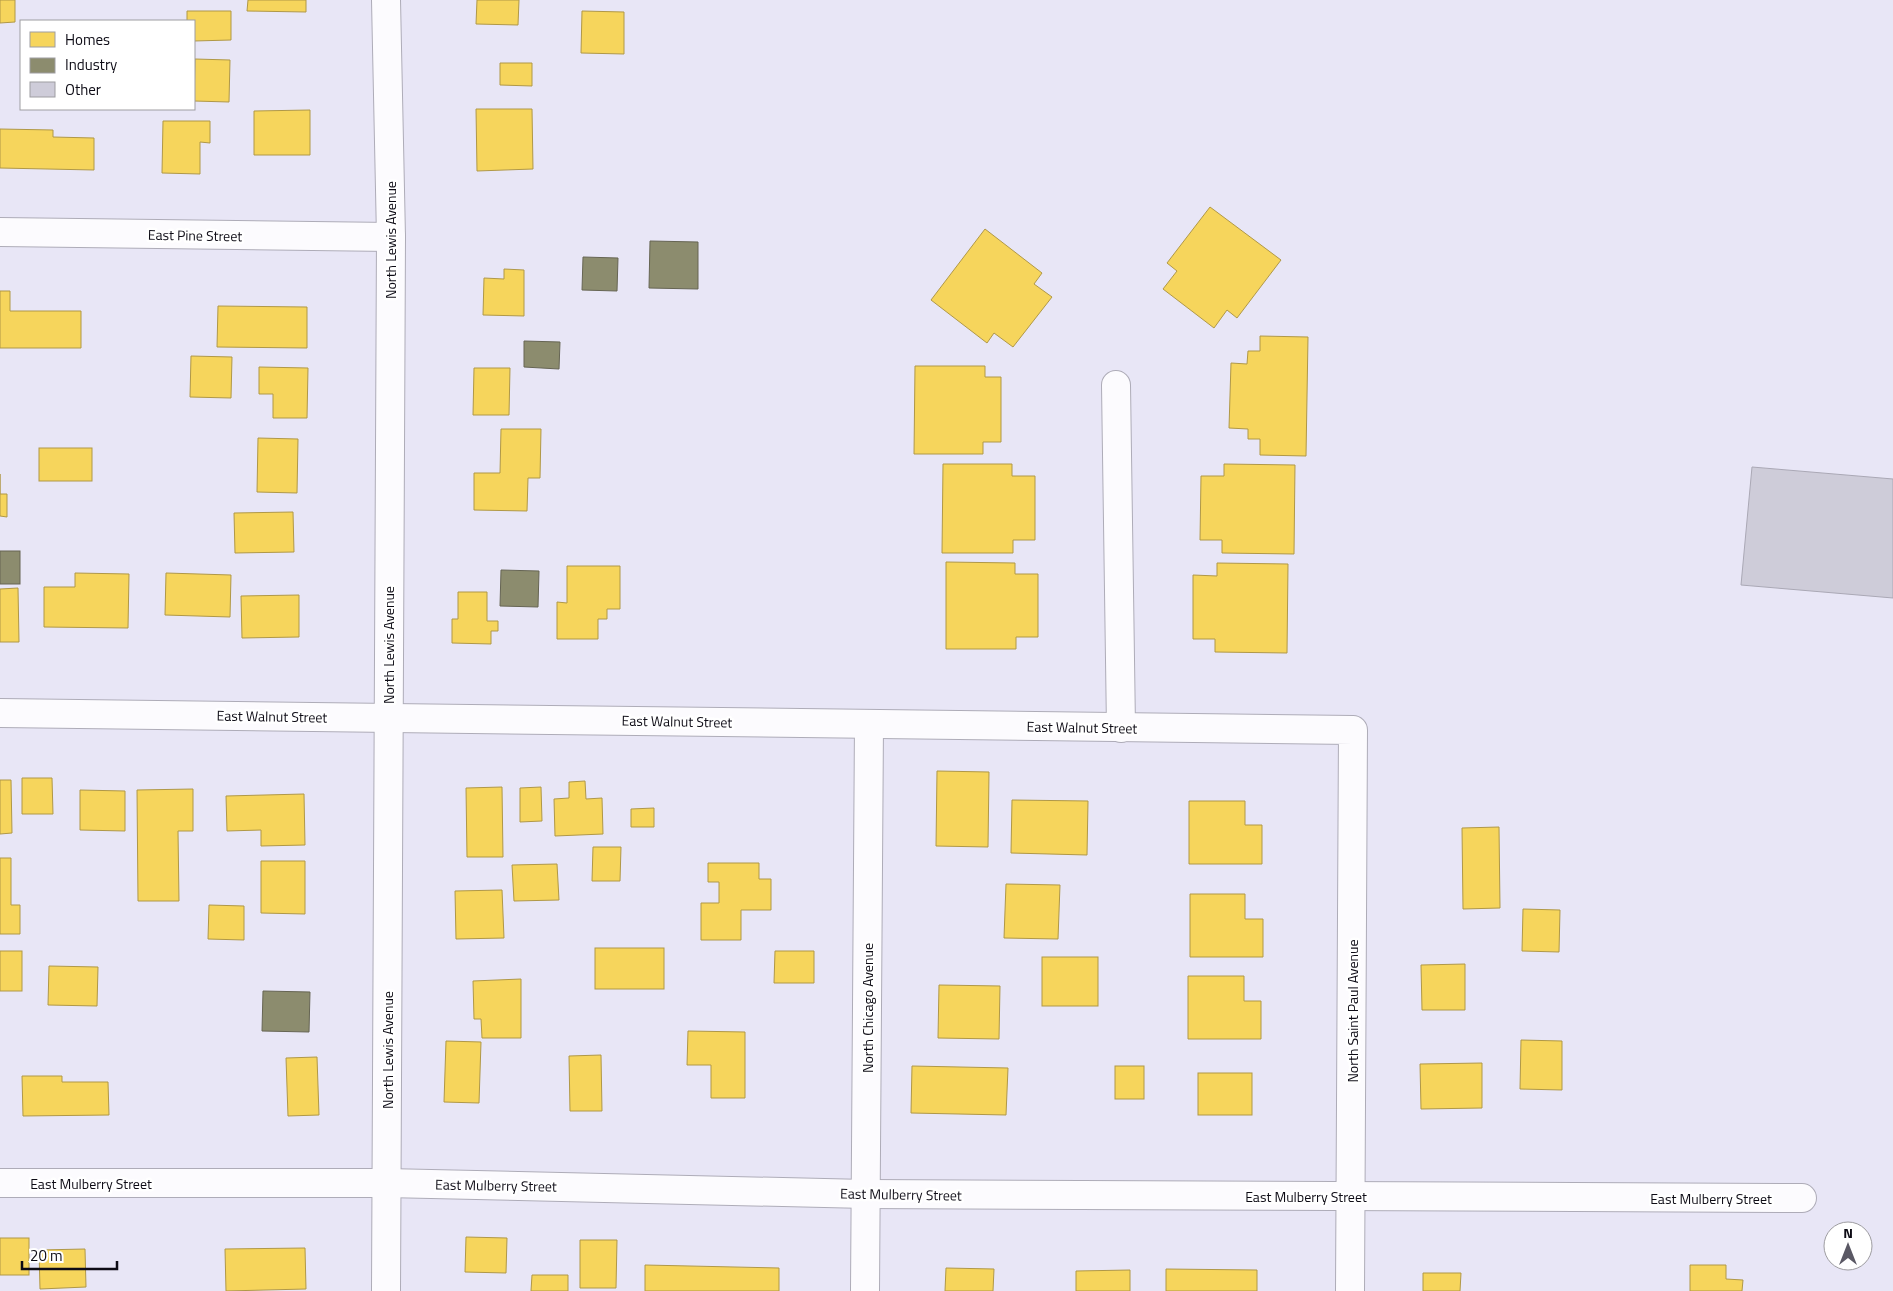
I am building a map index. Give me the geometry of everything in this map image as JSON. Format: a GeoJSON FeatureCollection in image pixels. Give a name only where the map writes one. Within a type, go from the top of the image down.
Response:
{"type":"FeatureCollection","features":[{"type":"Feature","properties":{"kind":"street","name":"North Lewis Avenue"},"geometry":{"type":"LineString","coordinates":[[386,0],[390,237],[386,1291]]}},
{"type":"Feature","properties":{"kind":"street","name":"East Pine Street"},"geometry":{"type":"LineString","coordinates":[[0,232],[390,237]]}},
{"type":"Feature","properties":{"kind":"street"},"geometry":{"type":"LineString","coordinates":[[1116,385],[1121,728]]}},
{"type":"Feature","properties":{"kind":"street","name":"East Walnut Street"},"geometry":{"type":"LineString","coordinates":[[0,713],[1353,730]]}},
{"type":"Feature","properties":{"kind":"street","name":"North Chicago Avenue"},"geometry":{"type":"LineString","coordinates":[[866,1291],[869,724]]}},
{"type":"Feature","properties":{"kind":"street","name":"North Saint Paul Avenue"},"geometry":{"type":"LineString","coordinates":[[1350,1291],[1353,730]]}},
{"type":"Feature","properties":{"kind":"street","name":"East Mulberry Street"},"geometry":{"type":"LineString","coordinates":[[0,1183],[386,1183],[866,1194],[1802,1198]]}},
{"type":"Feature","properties":{"kind":"building: Homes"},"geometry":{"type":"Polygon","coordinates":[[[0,0],[15,0],[15,22],[0,23],[0,0]]]}},
{"type":"Feature","properties":{"kind":"building: Homes"},"geometry":{"type":"Polygon","coordinates":[[[248,0],[306,0],[306,12],[247,11],[248,0]]]}},
{"type":"Feature","properties":{"kind":"building: Homes"},"geometry":{"type":"Polygon","coordinates":[[[477,0],[519,0],[518,25],[476,24],[477,0]]]}},
{"type":"Feature","properties":{"kind":"building: Homes"},"geometry":{"type":"Polygon","coordinates":[[[187,11],[231,11],[231,40],[195,41],[195,20],[187,20],[187,11]]]}},
{"type":"Feature","properties":{"kind":"building: Homes"},"geometry":{"type":"Polygon","coordinates":[[[582,11],[624,12],[624,54],[581,53],[582,11]]]}},
{"type":"Feature","properties":{"kind":"building: Homes"},"geometry":{"type":"Polygon","coordinates":[[[195,59],[230,60],[229,102],[195,101],[195,59]]]}},
{"type":"Feature","properties":{"kind":"building: Homes"},"geometry":{"type":"Polygon","coordinates":[[[500,63],[532,63],[532,86],[500,85],[500,63]]]}},
{"type":"Feature","properties":{"kind":"building: Homes"},"geometry":{"type":"Polygon","coordinates":[[[476,109],[532,109],[533,169],[477,171],[476,109]]]}},
{"type":"Feature","properties":{"kind":"building: Homes"},"geometry":{"type":"Polygon","coordinates":[[[310,110],[310,155],[254,155],[254,111],[310,110]]]}},
{"type":"Feature","properties":{"kind":"building: Homes"},"geometry":{"type":"Polygon","coordinates":[[[163,121],[210,121],[210,143],[200,142],[200,174],[162,173],[163,121]]]}},
{"type":"Feature","properties":{"kind":"building: Homes"},"geometry":{"type":"Polygon","coordinates":[[[0,129],[53,130],[53,137],[94,138],[94,170],[0,168],[0,129]]]}},
{"type":"Feature","properties":{"kind":"building: Homes"},"geometry":{"type":"Polygon","coordinates":[[[1210,207],[1281,260],[1237,318],[1227,310],[1214,328],[1163,289],[1177,271],[1167,263],[1210,207]]]}},
{"type":"Feature","properties":{"kind":"building: Homes"},"geometry":{"type":"Polygon","coordinates":[[[985,229],[1042,273],[1034,284],[1052,297],[1013,347],[994,333],[987,343],[931,300],[985,229]]]}},
{"type":"Feature","properties":{"kind":"building: Homes"},"geometry":{"type":"Polygon","coordinates":[[[504,269],[524,270],[524,316],[483,315],[484,278],[504,279],[504,269]]]}},
{"type":"Feature","properties":{"kind":"building: Homes"},"geometry":{"type":"Polygon","coordinates":[[[0,291],[10,291],[10,311],[81,311],[81,348],[0,348],[0,291]]]}},
{"type":"Feature","properties":{"kind":"building: Homes"},"geometry":{"type":"Polygon","coordinates":[[[218,306],[307,307],[307,348],[217,347],[218,306]]]}},
{"type":"Feature","properties":{"kind":"building: Homes"},"geometry":{"type":"Polygon","coordinates":[[[1260,336],[1308,337],[1306,456],[1260,455],[1260,439],[1248,439],[1248,429],[1229,428],[1231,363],[1247,364],[1248,351],[1260,351],[1260,336]]]}},
{"type":"Feature","properties":{"kind":"building: Homes"},"geometry":{"type":"Polygon","coordinates":[[[191,356],[232,357],[231,398],[190,397],[191,356]]]}},
{"type":"Feature","properties":{"kind":"building: Homes"},"geometry":{"type":"Polygon","coordinates":[[[915,366],[985,366],[985,377],[1001,377],[1001,442],[983,442],[983,454],[914,454],[915,366]]]}},
{"type":"Feature","properties":{"kind":"building: Homes"},"geometry":{"type":"Polygon","coordinates":[[[259,367],[308,368],[307,418],[273,418],[273,394],[259,394],[259,367]]]}},
{"type":"Feature","properties":{"kind":"building: Homes"},"geometry":{"type":"Polygon","coordinates":[[[474,368],[510,368],[509,415],[473,415],[474,368]]]}},
{"type":"Feature","properties":{"kind":"building: Homes"},"geometry":{"type":"Polygon","coordinates":[[[501,429],[541,429],[540,478],[528,478],[527,511],[474,510],[474,473],[500,473],[501,429]]]}},
{"type":"Feature","properties":{"kind":"building: Homes"},"geometry":{"type":"Polygon","coordinates":[[[258,438],[298,439],[297,493],[257,492],[258,438]]]}},
{"type":"Feature","properties":{"kind":"building: Homes"},"geometry":{"type":"Polygon","coordinates":[[[39,448],[92,448],[92,481],[39,481],[39,448]]]}},
{"type":"Feature","properties":{"kind":"building: Homes"},"geometry":{"type":"Polygon","coordinates":[[[943,464],[1012,464],[1012,476],[1035,476],[1035,540],[1013,540],[1013,553],[942,553],[943,464]]]}},
{"type":"Feature","properties":{"kind":"building: Homes"},"geometry":{"type":"Polygon","coordinates":[[[1224,464],[1295,465],[1294,554],[1222,553],[1222,540],[1200,540],[1201,476],[1224,476],[1224,464]]]}},
{"type":"Feature","properties":{"kind":"building: Homes"},"geometry":{"type":"Polygon","coordinates":[[[0,494],[7,494],[7,517],[0,516],[0,494]]]}},
{"type":"Feature","properties":{"kind":"building: Homes"},"geometry":{"type":"Polygon","coordinates":[[[293,512],[294,552],[235,553],[234,513],[293,512]]]}},
{"type":"Feature","properties":{"kind":"building: Homes"},"geometry":{"type":"Polygon","coordinates":[[[946,562],[1015,563],[1015,574],[1038,574],[1038,637],[1016,637],[1016,649],[946,649],[946,562]]]}},
{"type":"Feature","properties":{"kind":"building: Homes"},"geometry":{"type":"Polygon","coordinates":[[[1217,563],[1288,564],[1287,653],[1215,652],[1215,639],[1193,639],[1193,575],[1217,576],[1217,563]]]}},
{"type":"Feature","properties":{"kind":"building: Homes"},"geometry":{"type":"Polygon","coordinates":[[[567,566],[620,566],[620,609],[607,609],[607,619],[598,619],[598,639],[557,639],[557,602],[567,603],[567,566]]]}},
{"type":"Feature","properties":{"kind":"building: Homes"},"geometry":{"type":"Polygon","coordinates":[[[75,573],[129,574],[128,628],[44,627],[44,587],[75,587],[75,573]]]}},
{"type":"Feature","properties":{"kind":"building: Homes"},"geometry":{"type":"Polygon","coordinates":[[[166,573],[231,575],[230,617],[165,615],[166,573]]]}},
{"type":"Feature","properties":{"kind":"building: Homes"},"geometry":{"type":"Polygon","coordinates":[[[18,588],[19,642],[0,642],[0,589],[18,588]]]}},
{"type":"Feature","properties":{"kind":"building: Homes"},"geometry":{"type":"Polygon","coordinates":[[[458,592],[487,592],[487,621],[498,621],[498,631],[491,631],[491,644],[452,643],[452,619],[458,619],[458,592]]]}},
{"type":"Feature","properties":{"kind":"building: Homes"},"geometry":{"type":"Polygon","coordinates":[[[299,595],[299,637],[242,638],[241,596],[299,595]]]}},
{"type":"Feature","properties":{"kind":"building: Homes"},"geometry":{"type":"Polygon","coordinates":[[[937,771],[989,772],[988,847],[936,846],[937,771]]]}},
{"type":"Feature","properties":{"kind":"building: Homes"},"geometry":{"type":"Polygon","coordinates":[[[22,778],[52,778],[53,814],[22,814],[22,778]]]}},
{"type":"Feature","properties":{"kind":"building: Homes"},"geometry":{"type":"Polygon","coordinates":[[[0,780],[11,780],[12,833],[0,834],[0,780]]]}},
{"type":"Feature","properties":{"kind":"building: Homes"},"geometry":{"type":"Polygon","coordinates":[[[585,781],[586,799],[602,798],[603,834],[555,836],[554,799],[569,798],[569,782],[585,781]]]}},
{"type":"Feature","properties":{"kind":"building: Homes"},"geometry":{"type":"Polygon","coordinates":[[[502,787],[503,857],[467,857],[466,788],[502,787]]]}},
{"type":"Feature","properties":{"kind":"building: Homes"},"geometry":{"type":"Polygon","coordinates":[[[541,787],[542,821],[520,822],[520,788],[541,787]]]}},
{"type":"Feature","properties":{"kind":"building: Homes"},"geometry":{"type":"Polygon","coordinates":[[[193,789],[193,831],[178,831],[179,901],[138,901],[137,790],[193,789]]]}},
{"type":"Feature","properties":{"kind":"building: Homes"},"geometry":{"type":"Polygon","coordinates":[[[80,790],[125,791],[125,831],[80,830],[80,790]]]}},
{"type":"Feature","properties":{"kind":"building: Homes"},"geometry":{"type":"Polygon","coordinates":[[[304,794],[305,845],[261,846],[261,830],[227,831],[226,796],[304,794]]]}},
{"type":"Feature","properties":{"kind":"building: Homes"},"geometry":{"type":"Polygon","coordinates":[[[1012,800],[1088,801],[1087,855],[1011,853],[1012,800]]]}},
{"type":"Feature","properties":{"kind":"building: Homes"},"geometry":{"type":"Polygon","coordinates":[[[1189,801],[1245,801],[1245,825],[1262,825],[1262,864],[1189,864],[1189,801]]]}},
{"type":"Feature","properties":{"kind":"building: Homes"},"geometry":{"type":"Polygon","coordinates":[[[654,808],[654,827],[631,827],[631,809],[654,808]]]}},
{"type":"Feature","properties":{"kind":"building: Homes"},"geometry":{"type":"Polygon","coordinates":[[[1499,827],[1500,908],[1463,909],[1462,828],[1499,827]]]}},
{"type":"Feature","properties":{"kind":"building: Homes"},"geometry":{"type":"Polygon","coordinates":[[[593,847],[621,847],[620,881],[592,881],[593,847]]]}},
{"type":"Feature","properties":{"kind":"building: Homes"},"geometry":{"type":"Polygon","coordinates":[[[0,858],[11,858],[11,905],[20,905],[20,934],[0,934],[0,858]]]}},
{"type":"Feature","properties":{"kind":"building: Homes"},"geometry":{"type":"Polygon","coordinates":[[[261,861],[305,861],[305,914],[261,913],[261,861]]]}},
{"type":"Feature","properties":{"kind":"building: Homes"},"geometry":{"type":"Polygon","coordinates":[[[708,863],[759,863],[759,879],[771,879],[771,910],[741,910],[741,940],[701,940],[701,903],[719,903],[719,882],[708,882],[708,863]]]}},
{"type":"Feature","properties":{"kind":"building: Homes"},"geometry":{"type":"Polygon","coordinates":[[[557,864],[559,900],[514,901],[512,865],[557,864]]]}},
{"type":"Feature","properties":{"kind":"building: Homes"},"geometry":{"type":"Polygon","coordinates":[[[1006,884],[1060,885],[1058,939],[1004,938],[1006,884]]]}},
{"type":"Feature","properties":{"kind":"building: Homes"},"geometry":{"type":"Polygon","coordinates":[[[502,890],[504,938],[456,939],[455,891],[502,890]]]}},
{"type":"Feature","properties":{"kind":"building: Homes"},"geometry":{"type":"Polygon","coordinates":[[[1190,894],[1245,894],[1245,919],[1263,919],[1263,957],[1190,957],[1190,894]]]}},
{"type":"Feature","properties":{"kind":"building: Homes"},"geometry":{"type":"Polygon","coordinates":[[[209,905],[244,906],[244,940],[208,939],[209,905]]]}},
{"type":"Feature","properties":{"kind":"building: Homes"},"geometry":{"type":"Polygon","coordinates":[[[1523,909],[1560,910],[1559,952],[1522,951],[1523,909]]]}},
{"type":"Feature","properties":{"kind":"building: Homes"},"geometry":{"type":"Polygon","coordinates":[[[595,948],[664,948],[664,989],[595,989],[595,948]]]}},
{"type":"Feature","properties":{"kind":"building: Homes"},"geometry":{"type":"Polygon","coordinates":[[[0,951],[22,951],[22,991],[0,991],[0,951]]]}},
{"type":"Feature","properties":{"kind":"building: Homes"},"geometry":{"type":"Polygon","coordinates":[[[775,951],[814,951],[814,983],[774,983],[775,951]]]}},
{"type":"Feature","properties":{"kind":"building: Homes"},"geometry":{"type":"Polygon","coordinates":[[[1042,957],[1098,957],[1098,1006],[1042,1006],[1042,957]]]}},
{"type":"Feature","properties":{"kind":"building: Homes"},"geometry":{"type":"Polygon","coordinates":[[[1465,964],[1465,1010],[1422,1010],[1421,965],[1465,964]]]}},
{"type":"Feature","properties":{"kind":"building: Homes"},"geometry":{"type":"Polygon","coordinates":[[[49,966],[98,967],[97,1006],[48,1005],[49,966]]]}},
{"type":"Feature","properties":{"kind":"building: Homes"},"geometry":{"type":"Polygon","coordinates":[[[1188,976],[1244,976],[1244,1001],[1261,1001],[1261,1039],[1188,1039],[1188,976]]]}},
{"type":"Feature","properties":{"kind":"building: Homes"},"geometry":{"type":"Polygon","coordinates":[[[521,979],[521,1038],[482,1038],[481,1019],[474,1019],[473,981],[521,979]]]}},
{"type":"Feature","properties":{"kind":"building: Homes"},"geometry":{"type":"Polygon","coordinates":[[[939,985],[1000,986],[999,1039],[938,1038],[939,985]]]}},
{"type":"Feature","properties":{"kind":"building: Homes"},"geometry":{"type":"Polygon","coordinates":[[[688,1031],[745,1032],[745,1098],[711,1098],[711,1065],[687,1065],[688,1031]]]}},
{"type":"Feature","properties":{"kind":"building: Homes"},"geometry":{"type":"Polygon","coordinates":[[[1521,1040],[1562,1041],[1562,1090],[1520,1089],[1521,1040]]]}},
{"type":"Feature","properties":{"kind":"building: Homes"},"geometry":{"type":"Polygon","coordinates":[[[446,1041],[481,1042],[479,1103],[444,1102],[446,1041]]]}},
{"type":"Feature","properties":{"kind":"building: Homes"},"geometry":{"type":"Polygon","coordinates":[[[601,1055],[602,1111],[570,1111],[569,1056],[601,1055]]]}},
{"type":"Feature","properties":{"kind":"building: Homes"},"geometry":{"type":"Polygon","coordinates":[[[317,1057],[319,1115],[288,1116],[286,1058],[317,1057]]]}},
{"type":"Feature","properties":{"kind":"building: Homes"},"geometry":{"type":"Polygon","coordinates":[[[1482,1063],[1482,1108],[1421,1109],[1420,1064],[1482,1063]]]}},
{"type":"Feature","properties":{"kind":"building: Homes"},"geometry":{"type":"Polygon","coordinates":[[[912,1066],[1008,1068],[1006,1115],[911,1113],[912,1066]]]}},
{"type":"Feature","properties":{"kind":"building: Homes"},"geometry":{"type":"Polygon","coordinates":[[[1115,1066],[1144,1066],[1144,1099],[1115,1099],[1115,1066]]]}},
{"type":"Feature","properties":{"kind":"building: Homes"},"geometry":{"type":"Polygon","coordinates":[[[1198,1073],[1252,1073],[1252,1115],[1198,1115],[1198,1073]]]}},
{"type":"Feature","properties":{"kind":"building: Homes"},"geometry":{"type":"Polygon","coordinates":[[[22,1076],[62,1076],[62,1082],[108,1082],[109,1115],[23,1116],[22,1076]]]}},
{"type":"Feature","properties":{"kind":"building: Homes"},"geometry":{"type":"Polygon","coordinates":[[[466,1237],[507,1238],[506,1273],[465,1272],[466,1237]]]}},
{"type":"Feature","properties":{"kind":"building: Homes"},"geometry":{"type":"Polygon","coordinates":[[[0,1238],[29,1238],[29,1275],[0,1275],[0,1238]]]}},
{"type":"Feature","properties":{"kind":"building: Homes"},"geometry":{"type":"Polygon","coordinates":[[[580,1240],[617,1240],[616,1288],[580,1288],[580,1240]]]}},
{"type":"Feature","properties":{"kind":"building: Homes"},"geometry":{"type":"Polygon","coordinates":[[[305,1248],[306,1289],[226,1291],[225,1249],[305,1248]]]}},
{"type":"Feature","properties":{"kind":"building: Homes"},"geometry":{"type":"Polygon","coordinates":[[[85,1249],[86,1287],[40,1289],[39,1250],[85,1249]]]}},
{"type":"Feature","properties":{"kind":"building: Homes"},"geometry":{"type":"Polygon","coordinates":[[[645,1265],[779,1268],[779,1291],[645,1291],[645,1265]]]}},
{"type":"Feature","properties":{"kind":"building: Homes"},"geometry":{"type":"Polygon","coordinates":[[[1690,1265],[1726,1265],[1726,1279],[1743,1280],[1742,1291],[1690,1291],[1690,1265]]]}},
{"type":"Feature","properties":{"kind":"building: Homes"},"geometry":{"type":"Polygon","coordinates":[[[946,1268],[994,1269],[993,1291],[945,1291],[946,1268]]]}},
{"type":"Feature","properties":{"kind":"building: Homes"},"geometry":{"type":"Polygon","coordinates":[[[1166,1269],[1257,1270],[1257,1291],[1166,1291],[1166,1269]]]}},
{"type":"Feature","properties":{"kind":"building: Homes"},"geometry":{"type":"Polygon","coordinates":[[[1130,1270],[1130,1291],[1076,1291],[1076,1271],[1130,1270]]]}},
{"type":"Feature","properties":{"kind":"building: Homes"},"geometry":{"type":"Polygon","coordinates":[[[1423,1273],[1461,1273],[1460,1291],[1423,1291],[1423,1273]]]}},
{"type":"Feature","properties":{"kind":"building: Homes"},"geometry":{"type":"Polygon","coordinates":[[[532,1275],[568,1275],[568,1291],[531,1291],[532,1275]]]}},
{"type":"Feature","properties":{"kind":"building: Industry"},"geometry":{"type":"Polygon","coordinates":[[[650,241],[698,242],[698,289],[649,288],[650,241]]]}},
{"type":"Feature","properties":{"kind":"building: Industry"},"geometry":{"type":"Polygon","coordinates":[[[583,257],[618,258],[617,291],[582,290],[583,257]]]}},
{"type":"Feature","properties":{"kind":"building: Industry"},"geometry":{"type":"Polygon","coordinates":[[[524,341],[560,342],[559,369],[524,367],[524,341]]]}},
{"type":"Feature","properties":{"kind":"building: Industry"},"geometry":{"type":"Polygon","coordinates":[[[0,551],[20,551],[20,584],[0,584],[0,551]]]}},
{"type":"Feature","properties":{"kind":"building: Industry"},"geometry":{"type":"Polygon","coordinates":[[[501,570],[539,571],[538,607],[500,606],[501,570]]]}},
{"type":"Feature","properties":{"kind":"building: Industry"},"geometry":{"type":"Polygon","coordinates":[[[263,991],[310,992],[309,1032],[262,1031],[263,991]]]}},
{"type":"Feature","properties":{"kind":"building: Other"},"geometry":{"type":"Polygon","coordinates":[[[1752,467],[1893,479],[1893,598],[1741,585],[1752,467]]]}}]}
